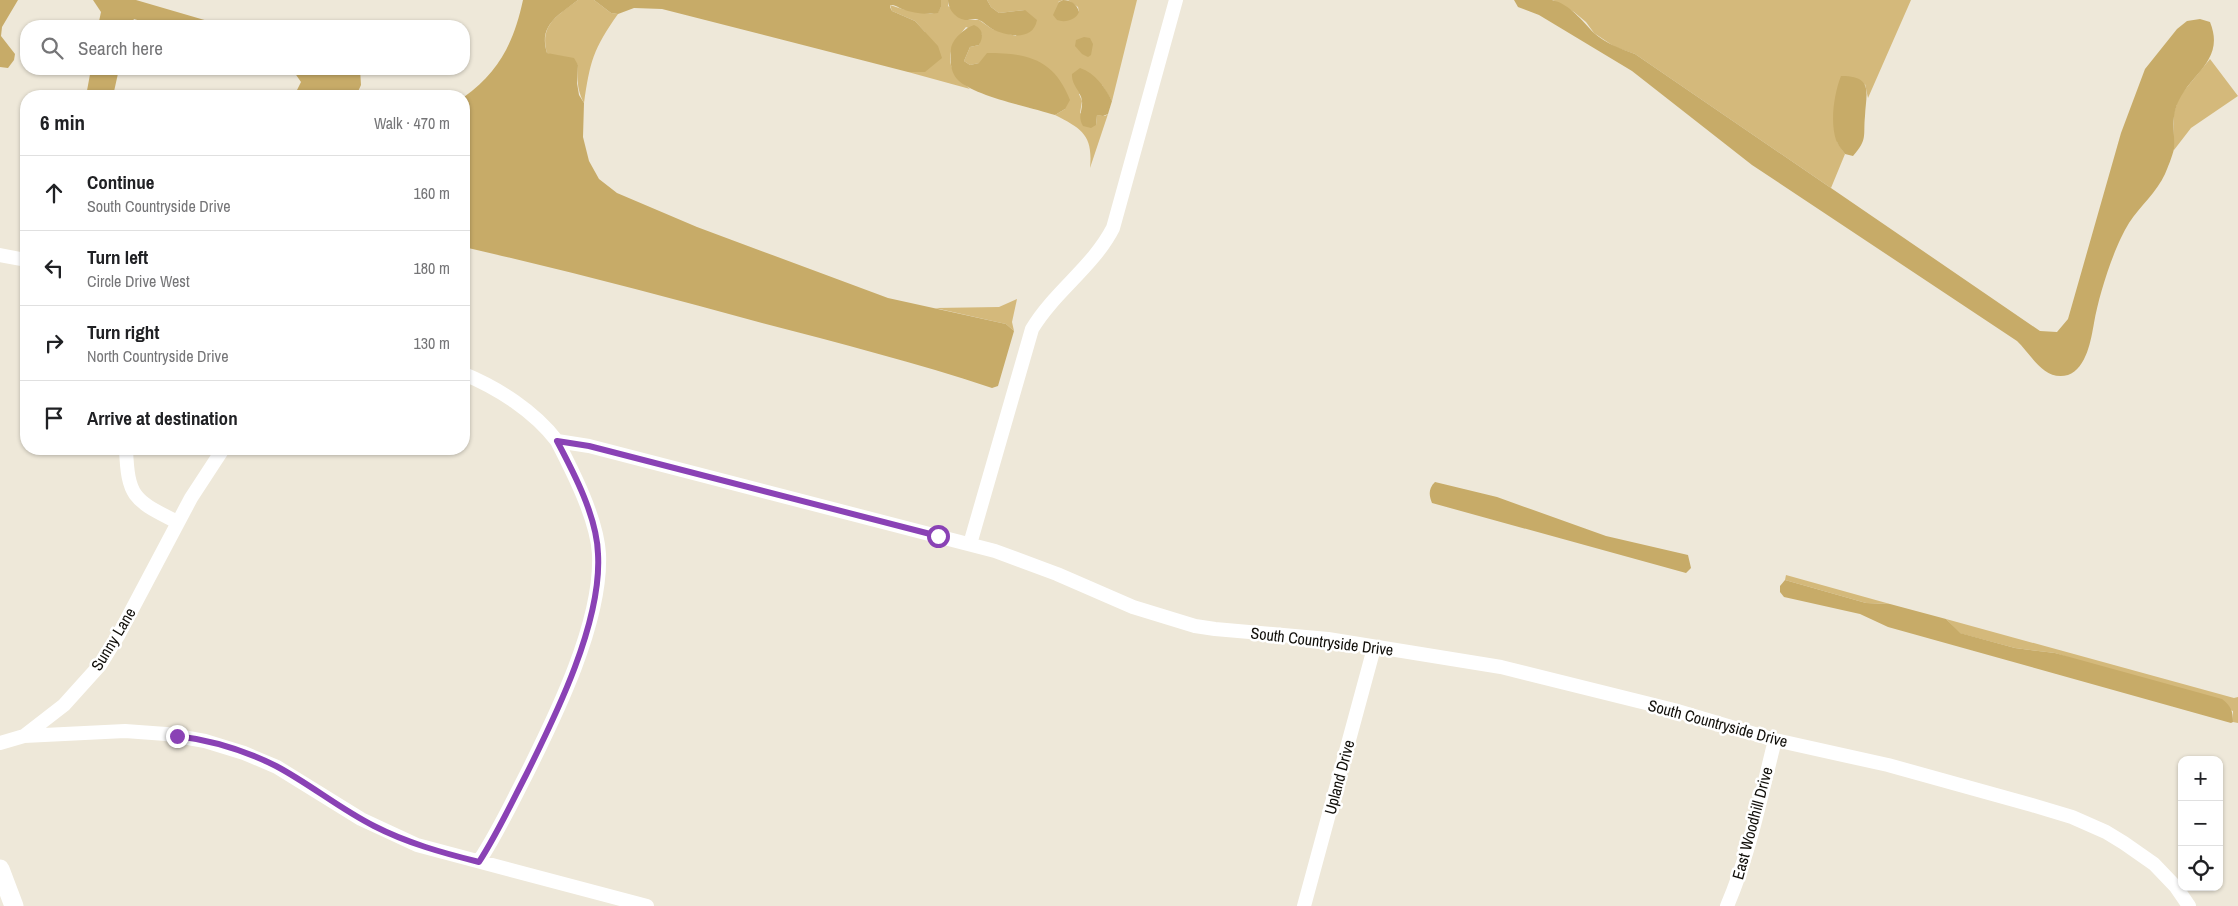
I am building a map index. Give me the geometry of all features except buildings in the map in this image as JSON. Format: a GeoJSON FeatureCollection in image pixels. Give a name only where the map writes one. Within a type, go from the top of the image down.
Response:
{"type":"FeatureCollection","features":[{"type":"Feature","properties":{"kind":"main road"},"geometry":{"type":"LineString","coordinates":[[0,869],[14,906]]}},
{"type":"Feature","properties":{"kind":"street"},"geometry":{"type":"LineString","coordinates":[[970,544],[1032,329],[1047,306],[1098,251],[1113,228],[1176,0]]}},
{"type":"Feature","properties":{"kind":"street"},"geometry":{"type":"LineString","coordinates":[[0,255],[20,259]]}},
{"type":"Feature","properties":{"kind":"street"},"geometry":{"type":"LineString","coordinates":[[470,377],[491,387],[537,419],[557,441],[575,474],[597,540],[598,567],[595,596],[582,647],[552,722],[497,832],[479,862]]}},
{"type":"Feature","properties":{"kind":"street","name":"South Countryside Drive"},"geometry":{"type":"LineString","coordinates":[[557,441],[589,446],[970,544],[1057,574],[1134,607],[1184,623],[1214,630],[1328,639],[1500,668],[1674,710],[1775,740],[1888,765],[2072,817],[2106,832],[2124,843],[2164,874],[2189,906]]}},
{"type":"Feature","properties":{"kind":"street"},"geometry":{"type":"LineString","coordinates":[[127,455],[129,481],[136,497],[149,507],[177,522]]}},
{"type":"Feature","properties":{"kind":"street","name":"Sunny Lane"},"geometry":{"type":"LineString","coordinates":[[24,736],[64,705],[100,665],[120,634],[177,522],[219,455]]}},
{"type":"Feature","properties":{"kind":"street","name":"Upland Drive"},"geometry":{"type":"LineString","coordinates":[[1304,906],[1374,648]]}},
{"type":"Feature","properties":{"kind":"street"},"geometry":{"type":"LineString","coordinates":[[0,743],[24,736],[140,731],[205,741],[244,753],[277,767],[347,811],[388,833],[417,845],[647,906]]}},
{"type":"Feature","properties":{"kind":"street","name":"East Woodhill Drive"},"geometry":{"type":"LineString","coordinates":[[1727,906],[1750,838],[1775,740]]}},
{"type":"Feature","properties":{"kind":"shaded area"},"geometry":{"type":"Polygon","coordinates":[[[0,0],[18,0],[2,27],[1,36],[15,54],[14,60],[8,68],[0,67],[0,0]]]}},
{"type":"Feature","properties":{"kind":"shaded area"},"geometry":{"type":"Polygon","coordinates":[[[93,0],[136,0],[204,20],[99,20],[101,12],[93,0]]]}},
{"type":"Feature","properties":{"kind":"shaded area"},"geometry":{"type":"Polygon","coordinates":[[[523,0],[578,0],[557,16],[548,28],[545,35],[547,53],[574,58],[578,65],[577,83],[579,95],[584,103],[583,137],[589,161],[599,179],[617,193],[697,227],[888,298],[1006,324],[1014,331],[998,386],[992,388],[849,346],[470,248],[470,92],[487,77],[503,55],[510,43],[523,0]]]}},
{"type":"Feature","properties":{"kind":"shaded area"},"geometry":{"type":"Polygon","coordinates":[[[578,0],[594,0],[611,13],[618,14],[603,37],[594,56],[584,103],[578,84],[578,65],[565,57],[547,53],[545,43],[548,28],[552,22],[578,0]]]}},
{"type":"Feature","properties":{"kind":"shaded area"},"geometry":{"type":"Polygon","coordinates":[[[594,0],[941,0],[941,7],[938,13],[920,13],[894,5],[890,5],[890,7],[892,11],[915,21],[938,46],[942,58],[925,72],[908,72],[662,9],[634,8],[618,14],[611,13],[594,0]]]}},
{"type":"Feature","properties":{"kind":"shaded area"},"geometry":{"type":"Polygon","coordinates":[[[941,0],[948,0],[948,6],[969,20],[979,20],[992,29],[1016,36],[1025,10],[999,13],[991,7],[987,0],[1063,0],[1058,2],[1079,12],[1078,7],[1068,0],[1137,0],[1112,101],[1102,85],[1079,94],[1082,101],[1080,113],[1096,125],[1097,115],[1105,116],[1108,114],[1090,168],[1091,157],[1088,141],[1079,129],[1055,115],[1065,109],[979,63],[970,65],[964,61],[970,47],[979,45],[982,34],[966,27],[954,44],[951,52],[951,66],[955,74],[970,89],[908,72],[925,72],[925,32],[915,21],[892,11],[890,5],[930,14],[938,12],[941,7],[941,0]]]}},
{"type":"Feature","properties":{"kind":"shaded area"},"geometry":{"type":"Polygon","coordinates":[[[948,0],[987,0],[991,7],[999,13],[1025,10],[1037,20],[1035,27],[1030,32],[1019,35],[1005,34],[992,29],[978,19],[963,20],[951,11],[948,0]]]}},
{"type":"Feature","properties":{"kind":"shaded area"},"geometry":{"type":"Polygon","coordinates":[[[1063,0],[1073,3],[1077,7],[1078,15],[1070,20],[1057,20],[1053,15],[1059,2],[1063,0]]]}},
{"type":"Feature","properties":{"kind":"shaded area"},"geometry":{"type":"Polygon","coordinates":[[[1514,0],[1552,0],[1564,5],[1598,37],[1635,54],[2040,331],[2057,332],[2068,319],[2121,133],[2145,69],[2177,29],[2187,21],[2200,19],[2210,22],[2214,36],[2213,49],[2209,59],[2187,88],[2175,111],[2174,149],[2165,174],[2158,187],[2123,233],[2099,299],[2084,360],[2080,366],[2068,375],[2059,376],[2045,371],[2039,366],[2017,341],[1752,165],[1632,71],[1539,15],[1518,7],[1514,0]]]}},
{"type":"Feature","properties":{"kind":"shaded area"},"geometry":{"type":"Polygon","coordinates":[[[1553,0],[1911,0],[1868,98],[1865,84],[1837,142],[1845,154],[1831,188],[1635,54],[1615,47],[1594,33],[1586,22],[1574,12],[1553,0]]]}},
{"type":"Feature","properties":{"kind":"shaded area"},"geometry":{"type":"Polygon","coordinates":[[[974,25],[981,31],[982,39],[979,45],[970,47],[964,61],[970,65],[979,63],[987,53],[1002,53],[1027,57],[1038,61],[1048,67],[1064,86],[1070,100],[1065,109],[1055,115],[1017,105],[975,91],[957,79],[951,65],[952,45],[960,34],[974,25]]]}},
{"type":"Feature","properties":{"kind":"shaded area"},"geometry":{"type":"Polygon","coordinates":[[[1084,37],[1090,38],[1093,44],[1091,55],[1088,57],[1082,54],[1075,46],[1076,40],[1084,37]]]}},
{"type":"Feature","properties":{"kind":"shaded area"},"geometry":{"type":"Polygon","coordinates":[[[2210,59],[2238,96],[2191,128],[2174,150],[2174,113],[2179,97],[2210,59]]]}},
{"type":"Feature","properties":{"kind":"shaded area"},"geometry":{"type":"Polygon","coordinates":[[[1080,68],[1090,73],[1099,81],[1112,101],[1108,114],[1103,116],[1097,115],[1096,125],[1091,128],[1083,126],[1081,122],[1082,101],[1072,78],[1072,74],[1080,68]]]}},
{"type":"Feature","properties":{"kind":"shaded area"},"geometry":{"type":"Polygon","coordinates":[[[90,75],[118,75],[114,90],[87,90],[90,75]]]}},
{"type":"Feature","properties":{"kind":"shaded area"},"geometry":{"type":"Polygon","coordinates":[[[296,75],[360,75],[361,85],[359,90],[297,90],[301,82],[296,75]]]}},
{"type":"Feature","properties":{"kind":"shaded area"},"geometry":{"type":"Polygon","coordinates":[[[1841,76],[1859,79],[1866,87],[1867,93],[1864,137],[1853,156],[1845,154],[1837,142],[1834,133],[1836,91],[1841,76]]]}},
{"type":"Feature","properties":{"kind":"shaded area"},"geometry":{"type":"Polygon","coordinates":[[[1017,299],[1012,322],[1014,331],[1006,324],[935,308],[999,307],[1017,299]]]}},
{"type":"Feature","properties":{"kind":"shaded area"},"geometry":{"type":"Polygon","coordinates":[[[1435,482],[1497,497],[1606,536],[1688,555],[1691,568],[1686,573],[1432,503],[1430,492],[1435,482]]]}},
{"type":"Feature","properties":{"kind":"shaded area"},"geometry":{"type":"Polygon","coordinates":[[[1786,575],[1890,604],[1866,603],[1785,580],[1786,575]]]}},
{"type":"Feature","properties":{"kind":"shaded area"},"geometry":{"type":"Polygon","coordinates":[[[1785,580],[1866,603],[1890,604],[1946,619],[1960,633],[2015,648],[2055,653],[2222,699],[2231,709],[2233,722],[1888,627],[1860,614],[1784,597],[1780,592],[1780,586],[1785,580]]]}},
{"type":"Feature","properties":{"kind":"shaded area"},"geometry":{"type":"Polygon","coordinates":[[[1946,619],[2234,698],[2238,697],[2238,723],[2233,722],[2233,711],[2055,653],[2015,648],[1959,633],[1946,619]]]}},
{"type":"Feature","properties":{"kind":"route"},"geometry":{"type":"LineString","coordinates":[[177,736],[205,741],[262,760],[388,833],[417,845],[479,862],[497,832],[552,722],[582,647],[595,596],[598,567],[597,540],[575,474],[557,441],[575,442],[732,481],[938,536]]}}]}
